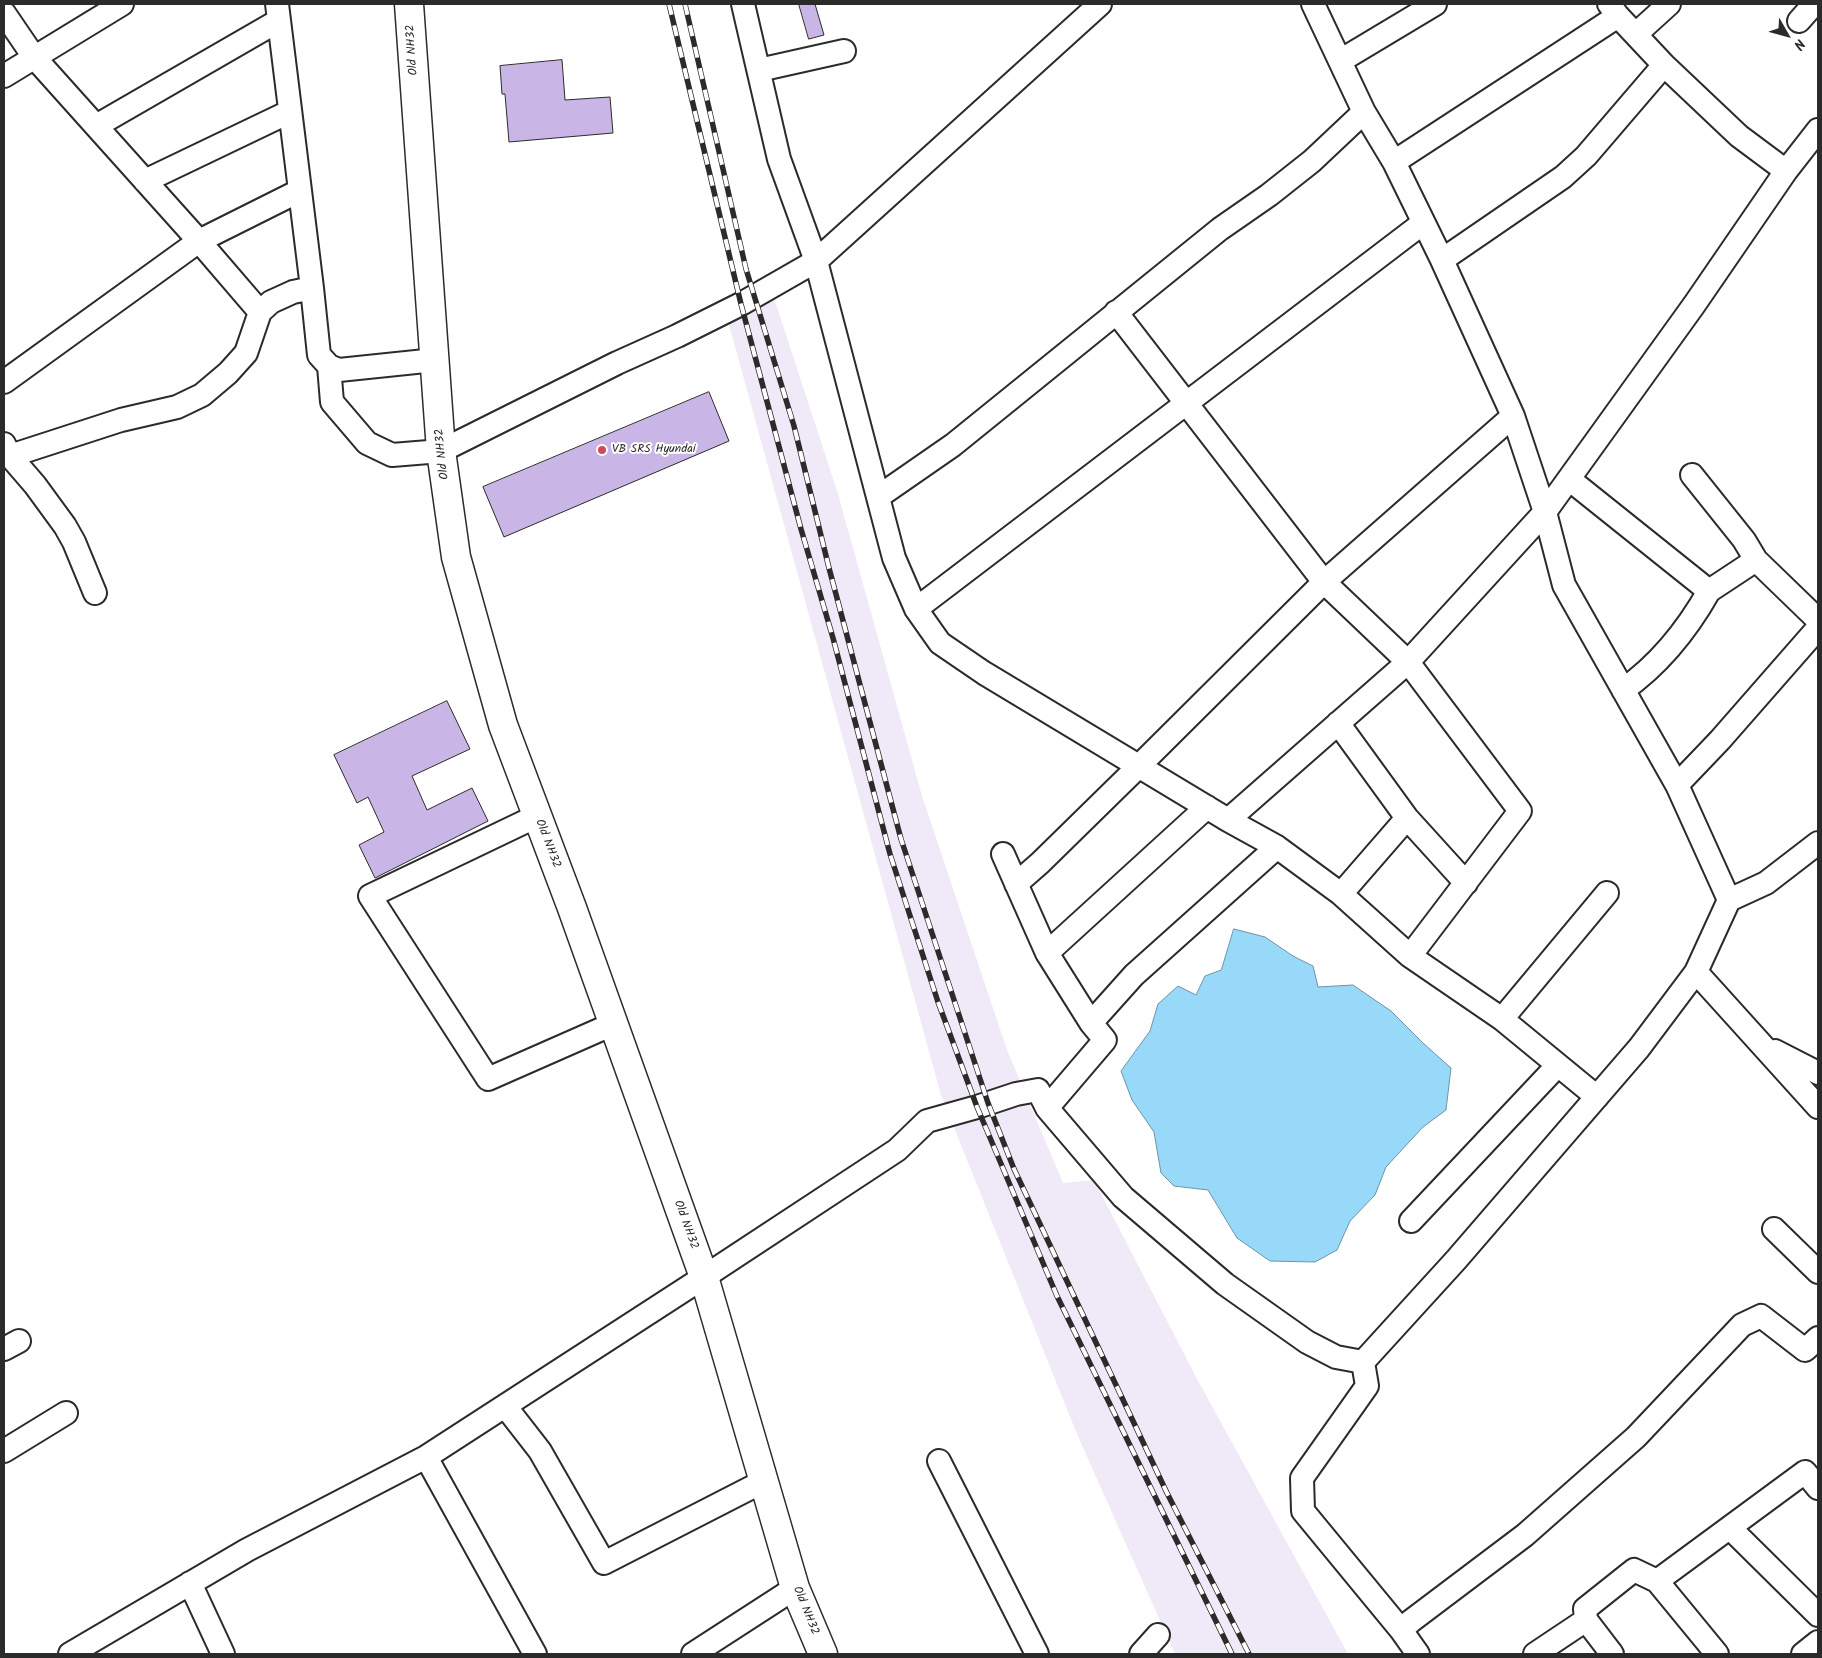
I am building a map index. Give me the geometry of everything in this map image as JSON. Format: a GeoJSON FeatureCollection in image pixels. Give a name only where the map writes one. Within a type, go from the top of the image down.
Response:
{"type":"FeatureCollection","features":[{"type":"Feature","properties":{"kind":"main road","name":"Old NH32"},"geometry":{"type":"LineString","coordinates":[[409,4],[441,451],[456,557],[503,726],[704,1278],[795,1588],[823,1654]]}},
{"type":"Feature","properties":{"kind":"street"},"geometry":{"type":"LineString","coordinates":[[4,76],[122,4]]}},
{"type":"Feature","properties":{"kind":"street"},"geometry":{"type":"LineString","coordinates":[[743,4],[780,159],[816,261],[894,558],[916,609],[940,644],[984,673],[1207,808],[1277,847],[1341,894],[1410,956],[1502,1019],[1597,1097]]}},
{"type":"Feature","properties":{"kind":"street"},"geometry":{"type":"LineString","coordinates":[[329,366],[332,402],[367,443],[392,456],[441,451],[617,363],[741,304],[816,261],[1100,4]]}},
{"type":"Feature","properties":{"kind":"street"},"geometry":{"type":"LineString","coordinates":[[1312,4],[1364,112],[1394,162],[1442,260],[1513,416],[1545,512],[1564,585],[1677,785],[1729,900]]}},
{"type":"Feature","properties":{"kind":"street"},"geometry":{"type":"LineString","coordinates":[[1340,61],[1434,4]]}},
{"type":"Feature","properties":{"kind":"street"},"geometry":{"type":"LineString","coordinates":[[1636,34],[1669,4]]}},
{"type":"Feature","properties":{"kind":"street"},"geometry":{"type":"LineString","coordinates":[[1799,21],[1814,4]]}},
{"type":"Feature","properties":{"kind":"street"},"geometry":{"type":"LineString","coordinates":[[1394,162],[1614,10],[1664,65],[1739,136],[1786,171]]}},
{"type":"Feature","properties":{"kind":"street"},"geometry":{"type":"LineString","coordinates":[[96,126],[278,12],[319,355],[329,366],[339,370],[435,360]]}},
{"type":"Feature","properties":{"kind":"street"},"geometry":{"type":"LineString","coordinates":[[4,13],[34,57],[260,312]]}},
{"type":"Feature","properties":{"kind":"street"},"geometry":{"type":"LineString","coordinates":[[759,70],[844,51]]}},
{"type":"Feature","properties":{"kind":"street"},"geometry":{"type":"LineString","coordinates":[[1442,260],[1563,177],[1586,156],[1664,65]]}},
{"type":"Feature","properties":{"kind":"street"},"geometry":{"type":"LineString","coordinates":[[145,181],[289,112]]}},
{"type":"Feature","properties":{"kind":"street"},"geometry":{"type":"LineString","coordinates":[[878,497],[953,445],[1220,229],[1269,195],[1312,161],[1364,112]]}},
{"type":"Feature","properties":{"kind":"street"},"geometry":{"type":"LineString","coordinates":[[1228,820],[1408,662],[1545,512],[1694,305],[1786,171],[1817,134]]}},
{"type":"Feature","properties":{"kind":"street"},"geometry":{"type":"LineString","coordinates":[[4,382],[199,241],[299,191]]}},
{"type":"Feature","properties":{"kind":"street"},"geometry":{"type":"LineString","coordinates":[[916,609],[1423,223]]}},
{"type":"Feature","properties":{"kind":"street"},"geometry":{"type":"LineString","coordinates":[[95,593],[74,542],[65,526],[7,450],[121,420],[177,408],[202,395],[228,373],[246,353],[260,312],[271,302],[293,292],[312,288]]}},
{"type":"Feature","properties":{"kind":"street"},"geometry":{"type":"LineString","coordinates":[[1116,312],[1324,582],[1408,662],[1520,811],[1410,956]]}},
{"type":"Feature","properties":{"kind":"street"},"geometry":{"type":"LineString","coordinates":[[1016,884],[1140,766],[1324,582],[1513,416]]}},
{"type":"Feature","properties":{"kind":"street"},"geometry":{"type":"LineString","coordinates":[[1692,475],[1744,540],[1756,560],[1818,620]]}},
{"type":"Feature","properties":{"kind":"street"},"geometry":{"type":"LineString","coordinates":[[1570,479],[1709,591]]}},
{"type":"Feature","properties":{"kind":"street"},"geometry":{"type":"LineString","coordinates":[[1623,690],[1656,664],[1683,632],[1709,591],[1756,560]]}},
{"type":"Feature","properties":{"kind":"street"},"geometry":{"type":"LineString","coordinates":[[1677,785],[1720,740],[1818,628]]}},
{"type":"Feature","properties":{"kind":"street"},"geometry":{"type":"LineString","coordinates":[[1338,724],[1407,818],[1466,883]]}},
{"type":"Feature","properties":{"kind":"street"},"geometry":{"type":"LineString","coordinates":[[1047,954],[1207,808]]}},
{"type":"Feature","properties":{"kind":"street"},"geometry":{"type":"LineString","coordinates":[[537,816],[370,896],[488,1079],[613,1024]]}},
{"type":"Feature","properties":{"kind":"street"},"geometry":{"type":"LineString","coordinates":[[1341,894],[1407,818]]}},
{"type":"Feature","properties":{"kind":"street"},"geometry":{"type":"LineString","coordinates":[[1363,1362],[1456,1260],[1639,1048],[1696,972],[1729,900],[1766,883],[1818,843]]}},
{"type":"Feature","properties":{"kind":"street"},"geometry":{"type":"LineString","coordinates":[[1091,1023],[1134,975],[1277,847]]}},
{"type":"Feature","properties":{"kind":"street"},"geometry":{"type":"LineString","coordinates":[[1003,854],[1047,954],[1091,1023],[1105,1040],[1047,1108]]}},
{"type":"Feature","properties":{"kind":"street"},"geometry":{"type":"LineString","coordinates":[[1502,1019],[1607,893]]}},
{"type":"Feature","properties":{"kind":"street"},"geometry":{"type":"LineString","coordinates":[[1696,972],[1818,1107]]}},
{"type":"Feature","properties":{"kind":"street"},"geometry":{"type":"LineString","coordinates":[[1761,1044],[1818,1073]]}},
{"type":"Feature","properties":{"kind":"street"},"geometry":{"type":"LineString","coordinates":[[1411,1221],[1558,1065]]}},
{"type":"Feature","properties":{"kind":"street"},"geometry":{"type":"LineString","coordinates":[[70,1654],[247,1550],[426,1457],[704,1278],[897,1150],[926,1121],[1016,1094],[1038,1090],[1047,1108],[1123,1197],[1225,1284],[1307,1342],[1336,1357],[1363,1362]]}},
{"type":"Feature","properties":{"kind":"street"},"geometry":{"type":"LineString","coordinates":[[1774,1228],[1818,1272]]}},
{"type":"Feature","properties":{"kind":"street"},"geometry":{"type":"LineString","coordinates":[[1401,1630],[1410,1621],[1525,1534],[1636,1437],[1742,1325],[1761,1316],[1805,1350],[1818,1338]]}},
{"type":"Feature","properties":{"kind":"street"},"geometry":{"type":"LineString","coordinates":[[1363,1362],[1367,1386],[1302,1478],[1303,1511],[1401,1630],[1418,1654]]}},
{"type":"Feature","properties":{"kind":"street"},"geometry":{"type":"LineString","coordinates":[[505,1406],[540,1451],[604,1563],[764,1481]]}},
{"type":"Feature","properties":{"kind":"street"},"geometry":{"type":"LineString","coordinates":[[4,1451],[66,1413]]}},
{"type":"Feature","properties":{"kind":"street"},"geometry":{"type":"LineString","coordinates":[[426,1457],[534,1654]]}},
{"type":"Feature","properties":{"kind":"street"},"geometry":{"type":"LineString","coordinates":[[939,1460],[1037,1654]]}},
{"type":"Feature","properties":{"kind":"street"},"geometry":{"type":"LineString","coordinates":[[1657,1581],[1804,1472],[1818,1488]]}},
{"type":"Feature","properties":{"kind":"street"},"geometry":{"type":"LineString","coordinates":[[1730,1528],[1818,1615]]}},
{"type":"Feature","properties":{"kind":"street"},"geometry":{"type":"LineString","coordinates":[[1612,1654],[1586,1620],[1585,1609],[1634,1570],[1657,1581],[1717,1654]]}},
{"type":"Feature","properties":{"kind":"street"},"geometry":{"type":"LineString","coordinates":[[190,1583],[222,1654]]}},
{"type":"Feature","properties":{"kind":"street"},"geometry":{"type":"LineString","coordinates":[[693,1654],[795,1588]]}},
{"type":"Feature","properties":{"kind":"street"},"geometry":{"type":"LineString","coordinates":[[1536,1654],[1586,1620]]}},
{"type":"Feature","properties":{"kind":"street"},"geometry":{"type":"LineString","coordinates":[[1141,1654],[1158,1635]]}},
{"type":"Feature","properties":{"kind":"street"},"geometry":{"type":"LineString","coordinates":[[1802,1654],[1818,1642]]}},
{"type":"Feature","properties":{"kind":"shaded area"},"geometry":{"type":"Polygon","coordinates":[[[774,298],[838,494],[922,796],[1007,1050],[1063,1183],[1094,1180],[1196,1377],[1348,1654],[1175,1654],[1077,1434],[941,1095],[728,321],[774,298]]]}},
{"type":"Feature","properties":{"kind":"water"},"geometry":{"type":"Polygon","coordinates":[[[1234,929],[1265,937],[1293,956],[1313,966],[1318,987],[1353,985],[1391,1011],[1451,1068],[1446,1110],[1423,1127],[1386,1167],[1375,1195],[1350,1221],[1337,1250],[1315,1262],[1270,1261],[1237,1238],[1208,1190],[1174,1186],[1161,1173],[1154,1132],[1132,1100],[1121,1071],[1150,1031],[1158,1004],[1178,986],[1196,995],[1205,976],[1221,970],[1234,929]]]}},
{"type":"Feature","properties":{"kind":"building"},"geometry":{"type":"Polygon","coordinates":[[[799,4],[815,4],[824,35],[809,39],[799,4]]]}},
{"type":"Feature","properties":{"kind":"building"},"geometry":{"type":"Polygon","coordinates":[[[562,60],[565,100],[610,97],[613,133],[509,142],[505,94],[502,94],[500,66],[562,60]]]}},
{"type":"Feature","properties":{"kind":"building"},"geometry":{"type":"Polygon","coordinates":[[[709,392],[729,441],[504,537],[483,487],[709,392]]]}},
{"type":"Feature","properties":{"kind":"building"},"geometry":{"type":"Polygon","coordinates":[[[447,701],[470,749],[412,776],[427,810],[472,788],[488,821],[375,878],[359,845],[384,832],[368,797],[357,803],[334,755],[447,701]]]}},
{"type":"Feature","properties":{"kind":"railway"},"geometry":{"type":"LineString","coordinates":[[669,4],[741,304],[801,529],[833,638],[890,854],[938,1002],[977,1107],[1057,1296],[1232,1654]]}},
{"type":"Feature","properties":{"kind":"railway"},"geometry":{"type":"LineString","coordinates":[[685,4],[746,269],[794,426],[829,568],[901,839],[988,1103],[1014,1169],[1167,1493],[1249,1654]]}},
{"type":"Feature","properties":{"kind":"place","name":"VB SRS Hyundai"},"geometry":{"type":"Point","coordinates":[602,450]}}]}
